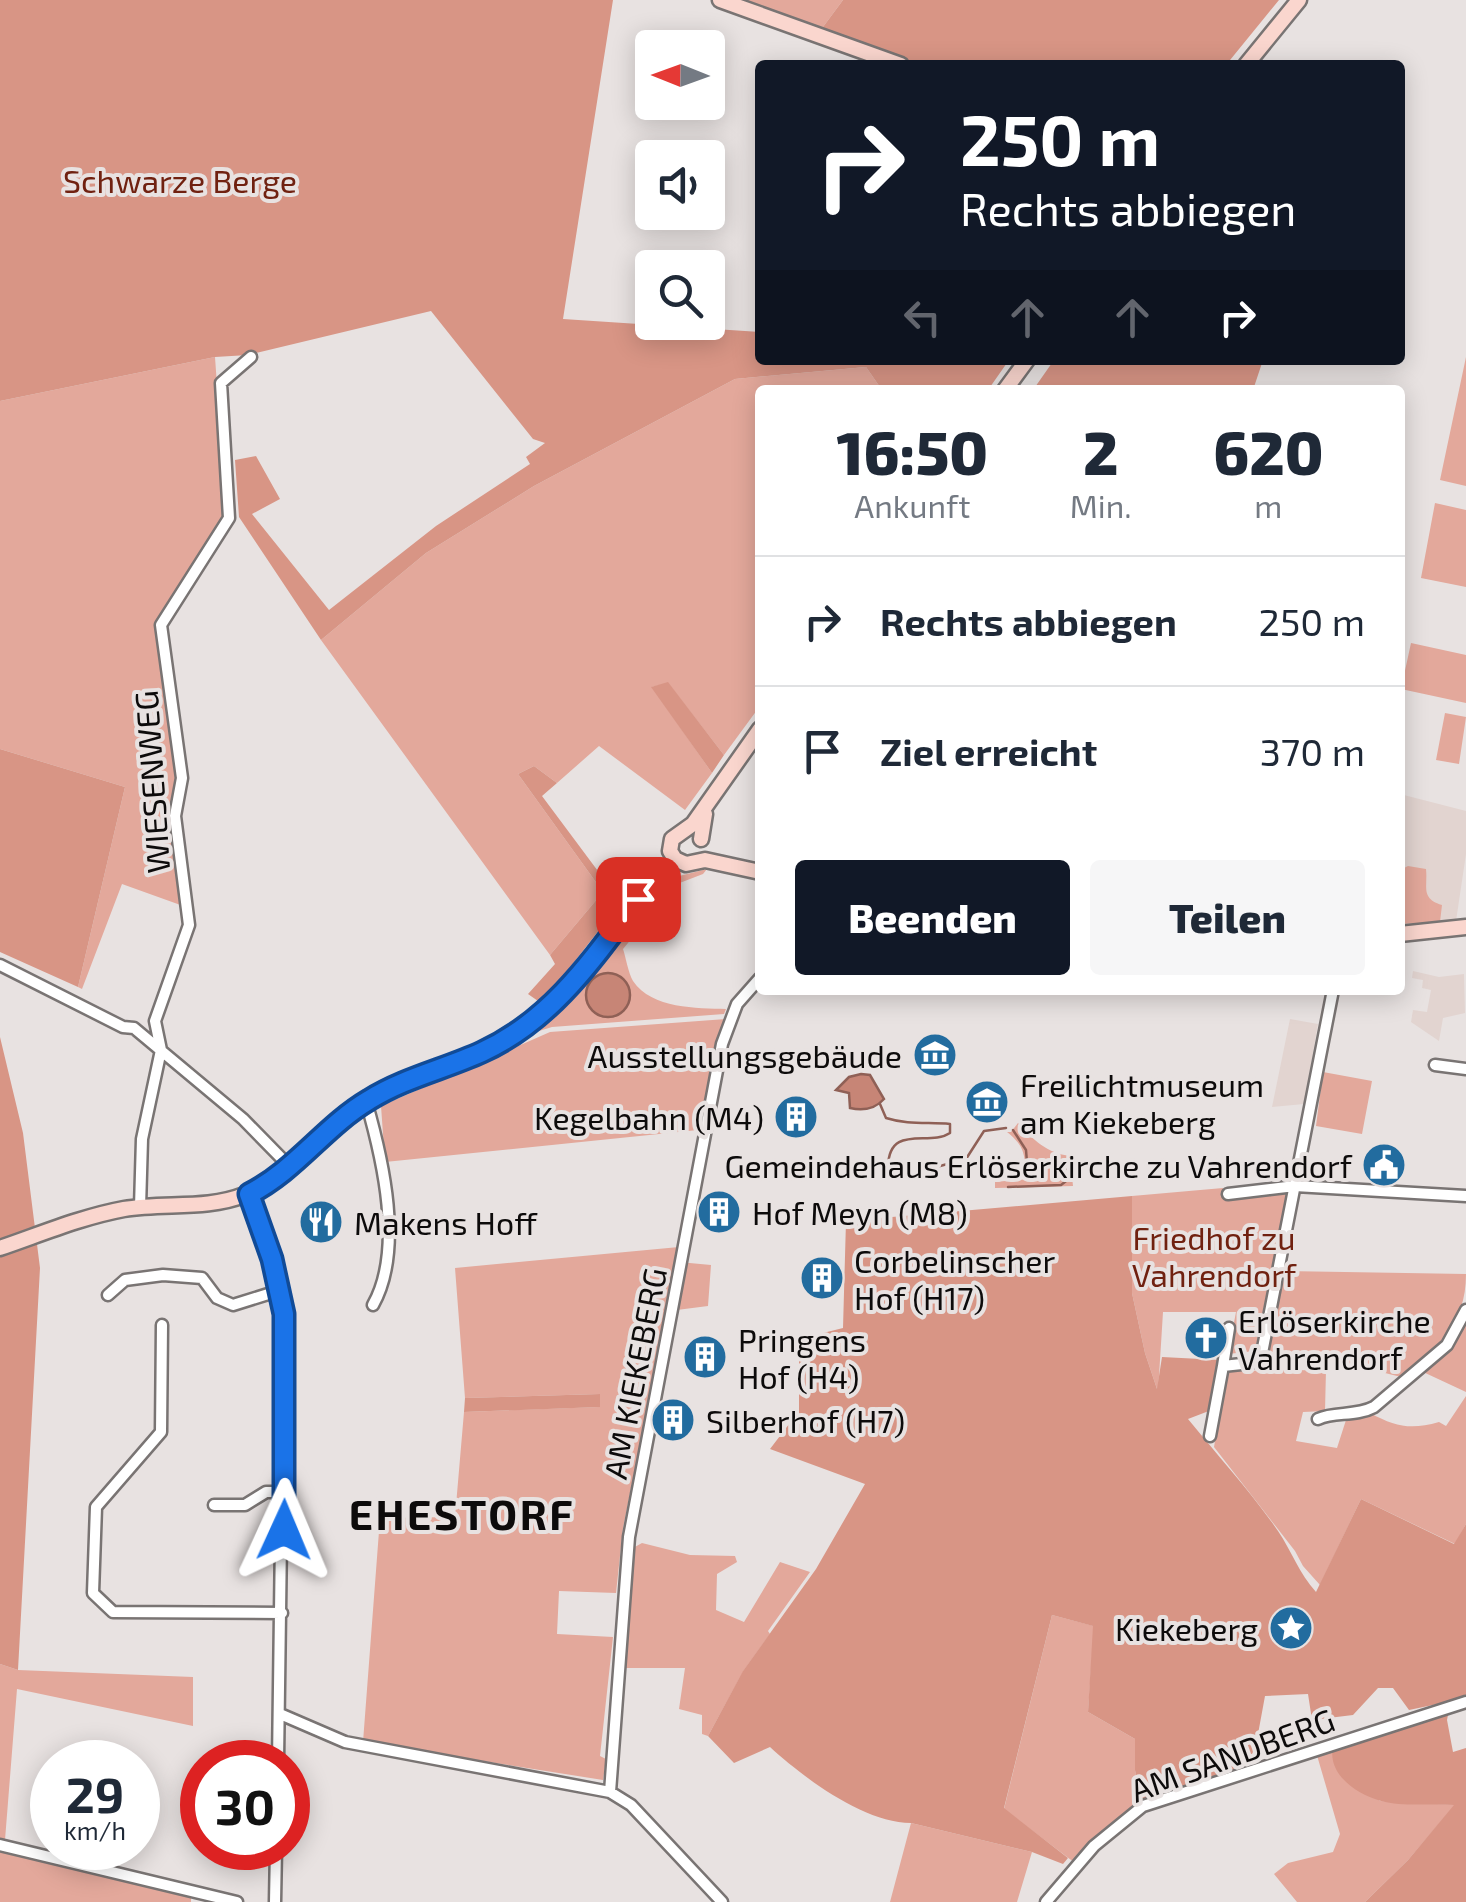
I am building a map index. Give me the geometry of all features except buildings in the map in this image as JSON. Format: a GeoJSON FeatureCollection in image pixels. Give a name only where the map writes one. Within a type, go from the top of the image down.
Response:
{"type":"FeatureCollection","features":[{"type":"Feature","properties":{"kind":"main road"},"geometry":{"type":"LineString","coordinates":[[720,0],[887,60]]}},
{"type":"Feature","properties":{"kind":"main road"},"geometry":{"type":"LineString","coordinates":[[1250,60],[1298,0]]}},
{"type":"Feature","properties":{"kind":"main road"},"geometry":{"type":"LineString","coordinates":[[718,786],[701,826],[701,848],[686,864],[675,859],[670,844],[675,835],[694,822],[718,786],[755,736]]}},
{"type":"Feature","properties":{"kind":"main road"},"geometry":{"type":"LineString","coordinates":[[683,831],[694,832],[701,848],[727,863],[755,871]]}},
{"type":"Feature","properties":{"kind":"main road"},"geometry":{"type":"LineString","coordinates":[[0,1248],[93,1216],[140,1207],[198,1205],[249,1194],[290,1167],[366,1102],[397,1085],[484,1051],[535,1021],[580,976],[638,899],[675,859]]}},
{"type":"Feature","properties":{"kind":"main road"},"geometry":{"type":"LineString","coordinates":[[1405,933],[1466,927]]}},
{"type":"Feature","properties":{"kind":"street","name":"WIESENWEG"},"geometry":{"type":"LineString","coordinates":[[161,1050],[155,1021],[189,925],[175,816],[182,778],[161,625],[229,518],[221,383],[251,357]]}},
{"type":"Feature","properties":{"kind":"street"},"geometry":{"type":"LineString","coordinates":[[0,965],[123,1027],[134,1028],[266,1139],[290,1167]]}},
{"type":"Feature","properties":{"kind":"street","name":"AM KIEKEBERG"},"geometry":{"type":"LineString","coordinates":[[610,1792],[629,1537],[722,1044],[737,1004],[755,984]]}},
{"type":"Feature","properties":{"kind":"street"},"geometry":{"type":"LineString","coordinates":[[1223,1366],[1251,1363],[1262,1353],[1332,995]]}},
{"type":"Feature","properties":{"kind":"street"},"geometry":{"type":"LineString","coordinates":[[140,1207],[142,1140],[161,1050]]}},
{"type":"Feature","properties":{"kind":"street"},"geometry":{"type":"LineString","coordinates":[[1435,1065],[1466,1069]]}},
{"type":"Feature","properties":{"kind":"street"},"geometry":{"type":"LineString","coordinates":[[366,1102],[388,1221],[386,1273],[373,1305]]}},
{"type":"Feature","properties":{"kind":"street"},"geometry":{"type":"LineString","coordinates":[[1228,1194],[1296,1186],[1466,1196]]}},
{"type":"Feature","properties":{"kind":"street"},"geometry":{"type":"LineString","coordinates":[[249,1194],[281,1290],[284,1314],[279,1740]]}},
{"type":"Feature","properties":{"kind":"street"},"geometry":{"type":"LineString","coordinates":[[108,1296],[125,1280],[163,1275],[202,1278],[217,1298],[233,1305],[281,1290]]}},
{"type":"Feature","properties":{"kind":"street"},"geometry":{"type":"LineString","coordinates":[[1318,1419],[1374,1408],[1447,1345],[1466,1310]]}},
{"type":"Feature","properties":{"kind":"street"},"geometry":{"type":"LineString","coordinates":[[162,1325],[162,1432],[96,1506],[93,1593],[113,1612],[282,1613]]}},
{"type":"Feature","properties":{"kind":"street"},"geometry":{"type":"LineString","coordinates":[[1210,1436],[1229,1328]]}},
{"type":"Feature","properties":{"kind":"street"},"geometry":{"type":"LineString","coordinates":[[214,1505],[245,1505],[266,1492],[284,1492]]}},
{"type":"Feature","properties":{"kind":"street","name":"AM SANDBERG"},"geometry":{"type":"LineString","coordinates":[[1046,1902],[1094,1846],[1143,1806],[1466,1702]]}},
{"type":"Feature","properties":{"kind":"street"},"geometry":{"type":"LineString","coordinates":[[280,1714],[345,1742],[610,1792],[631,1805],[722,1902]]}},
{"type":"Feature","properties":{"kind":"street"},"geometry":{"type":"LineString","coordinates":[[0,1845],[237,1902]]}},
{"type":"Feature","properties":{"kind":"street"},"geometry":{"type":"LineString","coordinates":[[274,1902],[275,1870]]}},
{"type":"Feature","properties":{"kind":"shaded area"},"geometry":{"type":"Polygon","coordinates":[[[1405,795],[1466,811],[1466,854],[1456,921],[1405,927],[1405,795]]]}},
{"type":"Feature","properties":{"kind":"shaded area"},"geometry":{"type":"Polygon","coordinates":[[[1413,971],[1439,977],[1464,974],[1465,1013],[1443,1018],[1439,1041],[1411,1022],[1413,1010],[1427,1012],[1431,990],[1422,988],[1423,980],[1412,978],[1413,971]]]}},
{"type":"Feature","properties":{"kind":"shaded area"},"geometry":{"type":"Polygon","coordinates":[[[608,973],[624,979],[630,995],[624,1011],[608,1017],[592,1011],[586,995],[592,979],[608,973]]]}},
{"type":"Feature","properties":{"kind":"shaded area"},"geometry":{"type":"Polygon","coordinates":[[[1290,1019],[1318,1024],[1304,1104],[1272,1107],[1290,1019]]]}},
{"type":"Feature","properties":{"kind":"shaded area"},"geometry":{"type":"Polygon","coordinates":[[[870,1075],[884,1099],[868,1108],[850,1108],[849,1093],[836,1090],[849,1077],[870,1075]]]}},
{"type":"Feature","properties":{"kind":"green space","name":"Schwarze Berge"},"geometry":{"type":"Polygon","coordinates":[[[0,0],[613,0],[563,319],[635,324],[635,340],[725,340],[725,330],[755,332],[755,365],[1006,365],[992,385],[879,385],[866,367],[735,379],[534,486],[426,553],[321,640],[239,517],[235,460],[256,456],[280,499],[252,514],[329,610],[436,526],[530,464],[526,457],[545,443],[533,439],[431,311],[248,355],[215,357],[0,401],[0,0]]]}},
{"type":"Feature","properties":{"kind":"green space"},"geometry":{"type":"Polygon","coordinates":[[[739,0],[843,0],[820,31],[739,0]]]}},
{"type":"Feature","properties":{"kind":"green space"},"geometry":{"type":"Polygon","coordinates":[[[843,0],[1279,0],[1230,60],[904,60],[820,31],[843,0]]]}},
{"type":"Feature","properties":{"kind":"green space"},"geometry":{"type":"Polygon","coordinates":[[[215,357],[226,514],[157,619],[180,774],[173,812],[186,907],[122,884],[82,989],[78,987],[125,787],[0,749],[0,401],[215,357]]]}},
{"type":"Feature","properties":{"kind":"green space"},"geometry":{"type":"Polygon","coordinates":[[[1466,357],[1466,486],[1440,480],[1466,357]]]}},
{"type":"Feature","properties":{"kind":"green space"},"geometry":{"type":"Polygon","coordinates":[[[1050,365],[1261,365],[1255,385],[1036,385],[1050,365]]]}},
{"type":"Feature","properties":{"kind":"green space"},"geometry":{"type":"Polygon","coordinates":[[[866,367],[879,385],[755,385],[755,713],[724,755],[668,683],[652,687],[712,773],[685,810],[599,746],[557,783],[534,766],[518,774],[603,892],[550,955],[321,640],[426,553],[534,486],[735,379],[866,367]]]}},
{"type":"Feature","properties":{"kind":"green space"},"geometry":{"type":"Polygon","coordinates":[[[1435,503],[1466,510],[1466,587],[1421,578],[1435,503]]]}},
{"type":"Feature","properties":{"kind":"green space"},"geometry":{"type":"Polygon","coordinates":[[[1411,643],[1466,655],[1466,703],[1405,690],[1411,643]]]}},
{"type":"Feature","properties":{"kind":"green space"},"geometry":{"type":"Polygon","coordinates":[[[668,682],[724,755],[712,773],[651,687],[668,682]]]}},
{"type":"Feature","properties":{"kind":"green space"},"geometry":{"type":"Polygon","coordinates":[[[1445,713],[1466,717],[1459,764],[1436,760],[1445,713]]]}},
{"type":"Feature","properties":{"kind":"green space"},"geometry":{"type":"Polygon","coordinates":[[[0,749],[125,787],[78,987],[0,952],[0,749]]]}},
{"type":"Feature","properties":{"kind":"green space"},"geometry":{"type":"Polygon","coordinates":[[[534,766],[557,783],[542,796],[621,902],[564,975],[538,1001],[528,994],[555,964],[550,955],[603,892],[518,774],[534,766]]]}},
{"type":"Feature","properties":{"kind":"green space"},"geometry":{"type":"Polygon","coordinates":[[[1405,868],[1426,869],[1428,895],[1442,905],[1440,922],[1405,924],[1405,868]]]}},
{"type":"Feature","properties":{"kind":"green space"},"geometry":{"type":"Polygon","coordinates":[[[707,869],[677,884],[623,949],[633,981],[651,997],[676,1005],[726,1009],[724,1014],[539,1031],[537,1024],[670,875],[707,869]]]}},
{"type":"Feature","properties":{"kind":"green space"},"geometry":{"type":"Polygon","coordinates":[[[726,1019],[698,1130],[385,1162],[381,1106],[550,1032],[726,1019]]]}},
{"type":"Feature","properties":{"kind":"green space"},"geometry":{"type":"Polygon","coordinates":[[[0,1037],[23,1133],[40,1268],[18,1670],[0,1664],[0,1037]]]}},
{"type":"Feature","properties":{"kind":"green space"},"geometry":{"type":"Polygon","coordinates":[[[1323,1072],[1372,1081],[1362,1134],[1316,1126],[1323,1072]]]}},
{"type":"Feature","properties":{"kind":"green space"},"geometry":{"type":"Polygon","coordinates":[[[1018,1123],[1041,1145],[1070,1156],[1073,1186],[995,1188],[995,1182],[1027,1179],[1021,1147],[1007,1132],[1018,1123]]]}},
{"type":"Feature","properties":{"kind":"green space","name":"Friedhof zu Vahrendorf"},"geometry":{"type":"Polygon","coordinates":[[[1223,1188],[1224,1196],[1287,1192],[1255,1351],[1228,1354],[1236,1312],[1163,1312],[1158,1392],[1132,1293],[1132,1196],[1223,1188]]]}},
{"type":"Feature","properties":{"kind":"green space"},"geometry":{"type":"Polygon","coordinates":[[[1132,1196],[1132,1293],[1157,1389],[1162,1357],[1220,1360],[1214,1409],[1188,1419],[1268,1517],[1316,1592],[1361,1499],[1454,1544],[1466,1524],[1466,1698],[1409,1710],[1393,1688],[1378,1688],[1353,1715],[1312,1720],[1308,1694],[1265,1696],[1248,1769],[1141,1803],[1135,1739],[1088,1712],[1093,1626],[1052,1615],[1004,1808],[1068,1858],[1063,1864],[1032,1852],[874,1815],[817,1785],[770,1747],[734,1763],[708,1736],[743,1671],[816,1569],[865,1484],[770,1449],[799,1411],[799,1339],[843,1328],[846,1221],[1132,1196]]]}},
{"type":"Feature","properties":{"kind":"green space"},"geometry":{"type":"Polygon","coordinates":[[[679,1247],[623,1528],[616,1593],[559,1591],[557,1634],[613,1637],[600,1756],[606,1759],[603,1780],[363,1742],[380,1518],[455,1517],[464,1412],[599,1407],[600,1394],[465,1398],[455,1268],[679,1247]]]}},
{"type":"Feature","properties":{"kind":"green space"},"geometry":{"type":"Polygon","coordinates":[[[679,1262],[711,1265],[708,1306],[669,1311],[679,1262]]]}},
{"type":"Feature","properties":{"kind":"green space"},"geometry":{"type":"Polygon","coordinates":[[[1284,1271],[1466,1274],[1465,1292],[1447,1334],[1401,1377],[1329,1359],[1268,1358],[1284,1271]]]}},
{"type":"Feature","properties":{"kind":"green space"},"geometry":{"type":"Polygon","coordinates":[[[1466,1320],[1466,1392],[1421,1371],[1466,1320]]]}},
{"type":"Feature","properties":{"kind":"green space"},"geometry":{"type":"Polygon","coordinates":[[[1326,1370],[1325,1411],[1303,1412],[1296,1441],[1337,1448],[1346,1420],[1370,1413],[1404,1426],[1439,1422],[1446,1426],[1466,1396],[1466,1524],[1455,1544],[1361,1499],[1320,1585],[1214,1447],[1227,1371],[1326,1370]]]}},
{"type":"Feature","properties":{"kind":"green space"},"geometry":{"type":"Polygon","coordinates":[[[600,1394],[600,1407],[464,1412],[465,1398],[600,1394]]]}},
{"type":"Feature","properties":{"kind":"green space"},"geometry":{"type":"Polygon","coordinates":[[[642,1543],[690,1555],[735,1556],[737,1562],[717,1574],[716,1610],[744,1622],[780,1562],[810,1572],[768,1631],[770,1634],[744,1670],[708,1736],[702,1734],[702,1715],[679,1709],[685,1668],[622,1668],[633,1548],[642,1543]]]}},
{"type":"Feature","properties":{"kind":"green space"},"geometry":{"type":"Polygon","coordinates":[[[1052,1615],[1094,1626],[1088,1712],[1135,1739],[1141,1803],[1098,1835],[1075,1863],[1004,1809],[1052,1615]]]}},
{"type":"Feature","properties":{"kind":"green space"},"geometry":{"type":"Polygon","coordinates":[[[0,1664],[18,1670],[193,1677],[193,1726],[17,1689],[5,1840],[0,1839],[0,1664]]]}},
{"type":"Feature","properties":{"kind":"green space"},"geometry":{"type":"Polygon","coordinates":[[[1449,1710],[1453,1752],[1466,1748],[1466,1902],[1365,1902],[1408,1860],[1454,1805],[1390,1803],[1372,1798],[1339,1774],[1332,1756],[1333,1746],[1449,1710]]]}},
{"type":"Feature","properties":{"kind":"green space"},"geometry":{"type":"Polygon","coordinates":[[[1333,1746],[1380,1801],[1455,1805],[1365,1902],[1297,1902],[1274,1874],[1288,1863],[1333,1852],[1340,1834],[1316,1752],[1333,1746]]]}},
{"type":"Feature","properties":{"kind":"green space"},"geometry":{"type":"Polygon","coordinates":[[[911,1823],[1032,1852],[1017,1902],[890,1902],[911,1823]]]}},
{"type":"Feature","properties":{"kind":"green space"},"geometry":{"type":"Polygon","coordinates":[[[0,1847],[30,1855],[30,1870],[86,1870],[191,1898],[191,1902],[0,1902],[0,1847]]]}},
{"type":"Feature","properties":{"kind":"waterway"},"geometry":{"type":"LineString","coordinates":[[880,1104],[886,1118],[950,1124],[950,1133],[941,1137],[895,1145],[888,1167],[914,1173],[966,1159],[984,1131],[1006,1128]]}},
{"type":"Feature","properties":{"kind":"waterway"},"geometry":{"type":"LineString","coordinates":[[1013,1130],[1026,1150],[1028,1175],[1047,1163]]}},
{"type":"Feature","properties":{"kind":"waterway"},"geometry":{"type":"LineString","coordinates":[[1008,1187],[1061,1185],[1070,1178],[1070,1171],[1065,1168]]}},
{"type":"Feature","properties":{"kind":"place","name":"Ausstellungsgebäude"},"geometry":{"type":"Point","coordinates":[935,1055]}},
{"type":"Feature","properties":{"kind":"place","name":"Freilichtmuseum am Kiekeberg"},"geometry":{"type":"Point","coordinates":[987,1102]}},
{"type":"Feature","properties":{"kind":"place","name":"Kegelbahn (M4)"},"geometry":{"type":"Point","coordinates":[796,1117]}},
{"type":"Feature","properties":{"kind":"place","name":"Gemeindehaus Erlöserkirche zu Vahrendorf"},"geometry":{"type":"Point","coordinates":[1384,1165]}},
{"type":"Feature","properties":{"kind":"place","name":"Hof Meyn (M8)"},"geometry":{"type":"Point","coordinates":[719,1212]}},
{"type":"Feature","properties":{"kind":"place","name":"Makens Hoff"},"geometry":{"type":"Point","coordinates":[321,1222]}},
{"type":"Feature","properties":{"kind":"place","name":"Corbelinscher Hof (H17)"},"geometry":{"type":"Point","coordinates":[822,1278]}},
{"type":"Feature","properties":{"kind":"place","name":"Erlöserkirche Vahrendorf"},"geometry":{"type":"Point","coordinates":[1206,1338]}},
{"type":"Feature","properties":{"kind":"place","name":"Pringens Hof (H4)"},"geometry":{"type":"Point","coordinates":[705,1357]}},
{"type":"Feature","properties":{"kind":"place","name":"Silberhof (H7)"},"geometry":{"type":"Point","coordinates":[673,1420]}},
{"type":"Feature","properties":{"kind":"place","name":"Kiekeberg"},"geometry":{"type":"Point","coordinates":[1291,1628]}},
{"type":"Feature","properties":{"kind":"district","name":"EHESTORF"},"geometry":{"type":"Point","coordinates":[462,1513]}},
{"type":"Feature","properties":{"kind":"route"},"geometry":{"type":"LineString","coordinates":[[284,1530],[284,1314],[272,1259],[249,1194],[302,1158],[366,1102],[397,1085],[484,1051],[535,1021],[580,976],[638,899]]}}]}
